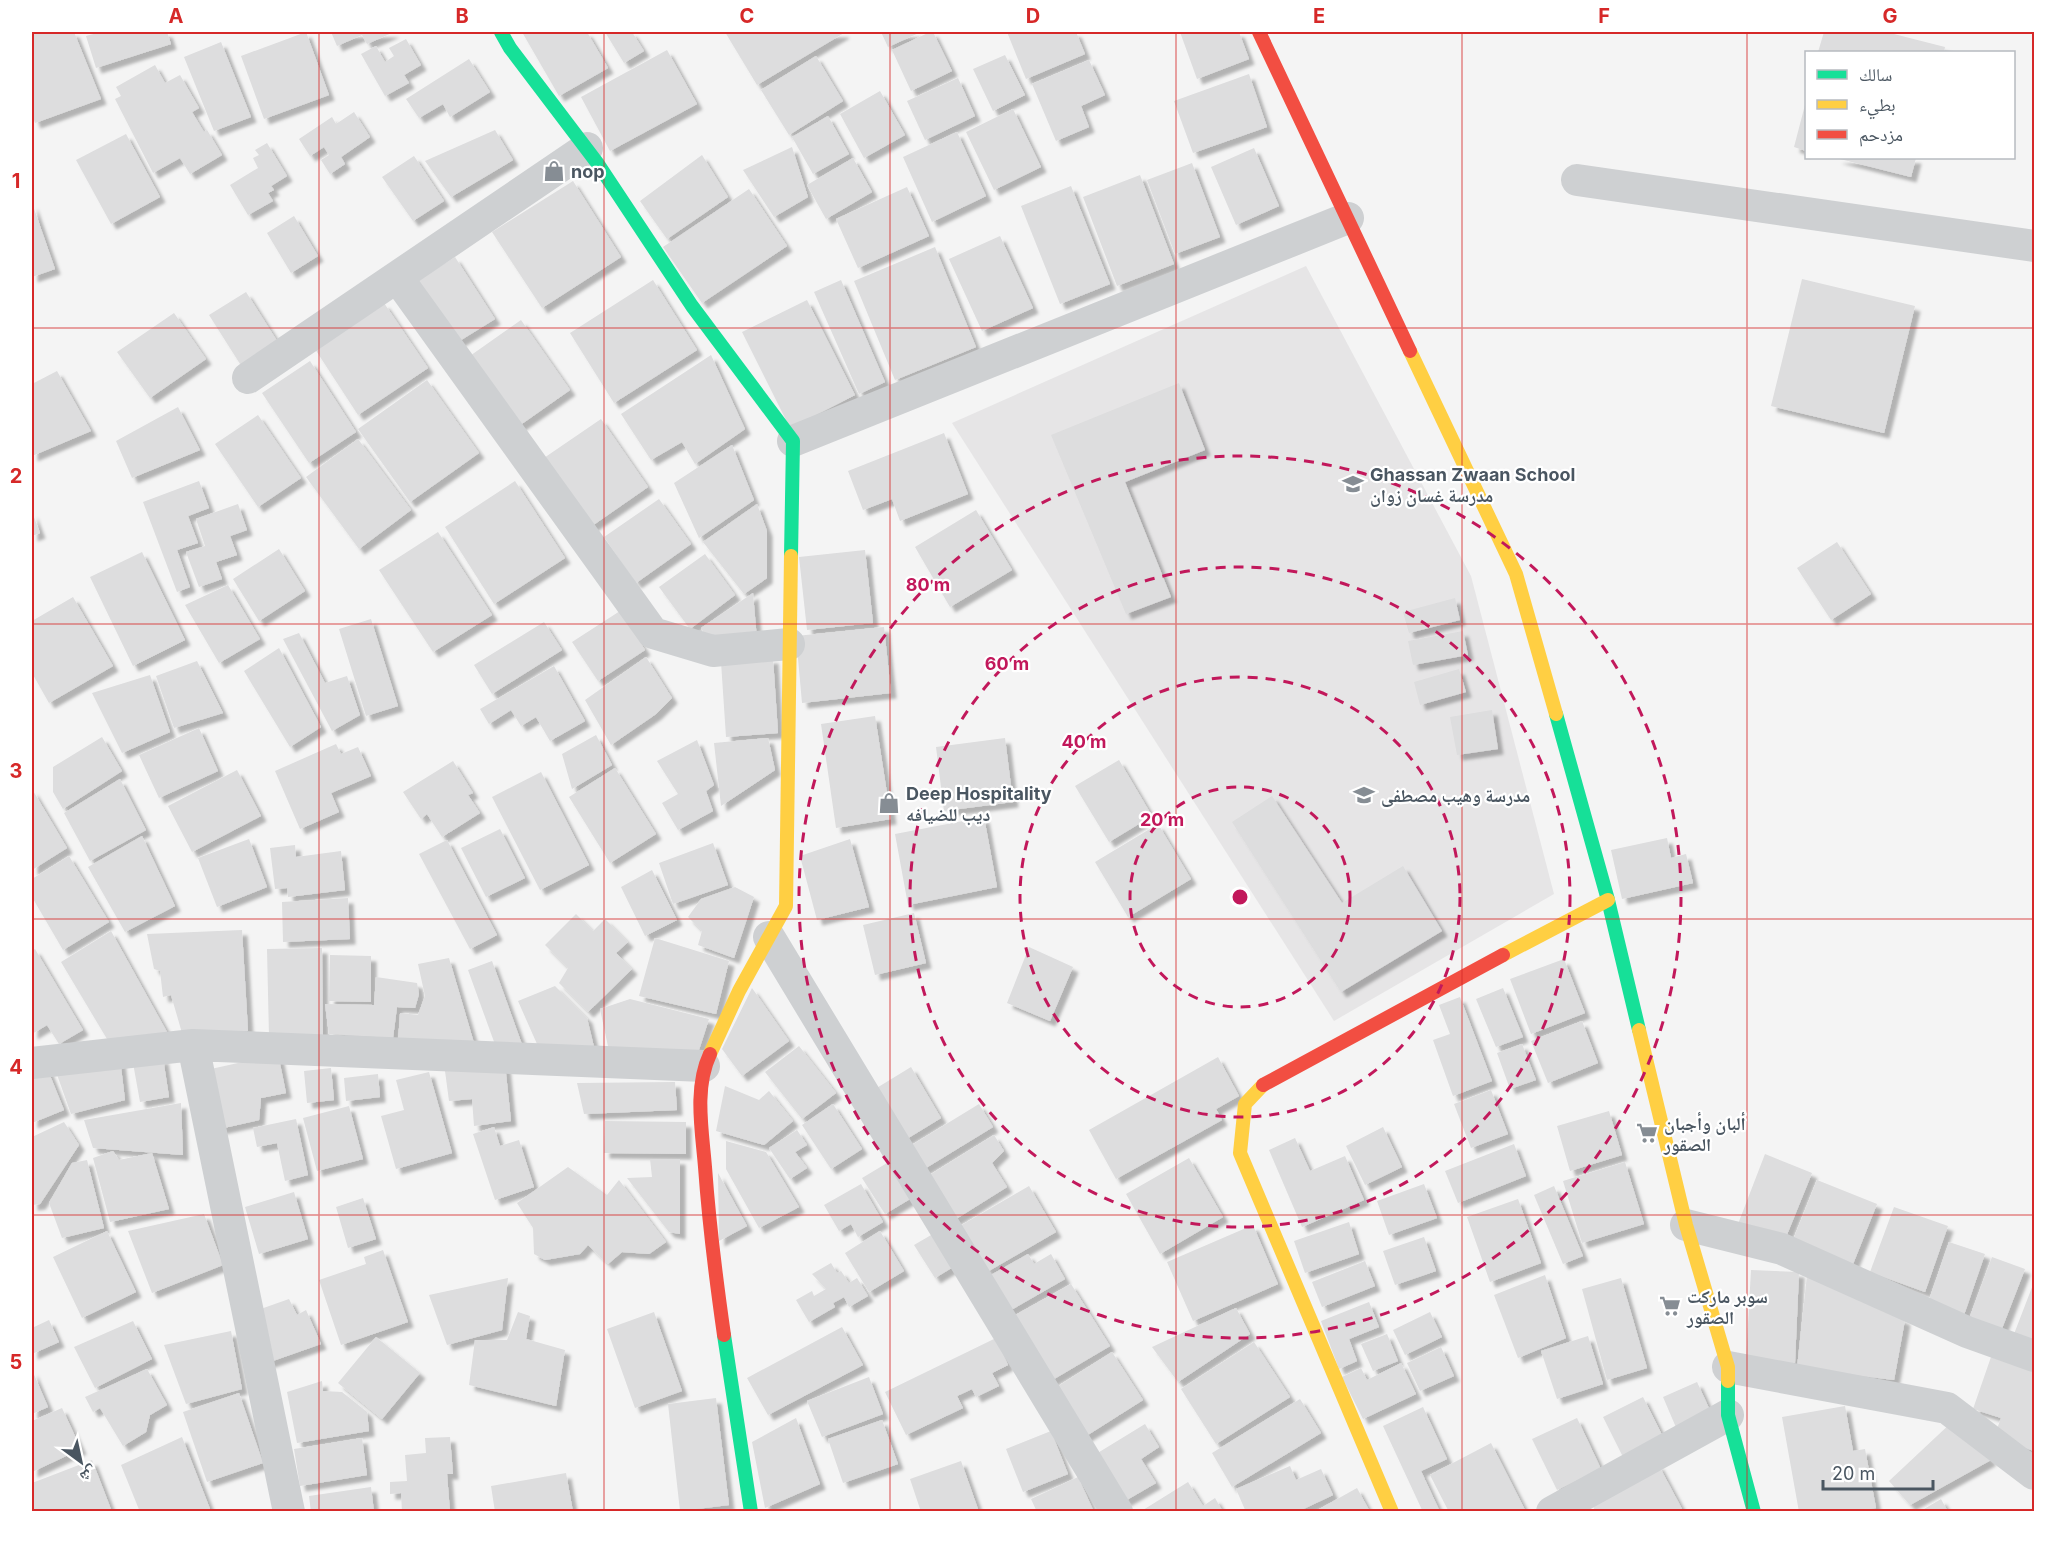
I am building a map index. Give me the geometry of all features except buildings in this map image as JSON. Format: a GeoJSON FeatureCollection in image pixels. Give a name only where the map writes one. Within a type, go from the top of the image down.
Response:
{"type":"FeatureCollection","features":[{"type":"Feature","properties":{"kind":"street"},"geometry":{"type":"LineString","coordinates":[[501,32],[510,48],[587,148],[692,306],[793,441],[786,906],[739,991],[704,1066],[700,1104],[712,1255],[751,1512]]}},
{"type":"Feature","properties":{"kind":"street"},"geometry":{"type":"LineString","coordinates":[[1259,32],[1516,574],[1608,900],[1686,1225],[1728,1367],[1728,1415],[1754,1512]]}},
{"type":"Feature","properties":{"kind":"street"},"geometry":{"type":"LineString","coordinates":[[248,378],[587,148]]}},
{"type":"Feature","properties":{"kind":"street"},"geometry":{"type":"LineString","coordinates":[[1577,180],[2034,246]]}},
{"type":"Feature","properties":{"kind":"street"},"geometry":{"type":"LineString","coordinates":[[793,441],[1348,218]]}},
{"type":"Feature","properties":{"kind":"street"},"geometry":{"type":"LineString","coordinates":[[397,277],[653,633],[713,651],[789,644]]}},
{"type":"Feature","properties":{"kind":"street"},"geometry":{"type":"LineString","coordinates":[[1392,1512],[1240,1153],[1245,1104],[1267,1080],[1608,900]]}},
{"type":"Feature","properties":{"kind":"street"},"geometry":{"type":"LineString","coordinates":[[769,938],[1117,1512]]}},
{"type":"Feature","properties":{"kind":"street"},"geometry":{"type":"LineString","coordinates":[[32,1063],[193,1045],[704,1066]]}},
{"type":"Feature","properties":{"kind":"street"},"geometry":{"type":"LineString","coordinates":[[193,1045],[289,1512]]}},
{"type":"Feature","properties":{"kind":"street"},"geometry":{"type":"LineString","coordinates":[[1686,1225],[1782,1249],[1967,1332],[2034,1356]]}},
{"type":"Feature","properties":{"kind":"street"},"geometry":{"type":"LineString","coordinates":[[1728,1367],[1947,1408],[2034,1474]]}},
{"type":"Feature","properties":{"kind":"street"},"geometry":{"type":"LineString","coordinates":[[1552,1512],[1728,1415]]}},
{"type":"Feature","properties":{"kind":"shaded area"},"geometry":{"type":"Polygon","coordinates":[[[1306,266],[1471,576],[1554,894],[1334,1021],[952,423],[1306,266]]]}},
{"type":"Feature","properties":{"kind":"traffic: fast"},"geometry":{"type":"LineString","coordinates":[[501,32],[510,48],[598,164],[692,306],[793,441],[791,556]]}},
{"type":"Feature","properties":{"kind":"traffic: fast"},"geometry":{"type":"LineString","coordinates":[[1556,714],[1608,900],[1639,1030]]}},
{"type":"Feature","properties":{"kind":"traffic: fast"},"geometry":{"type":"LineString","coordinates":[[724,1335],[751,1512]]}},
{"type":"Feature","properties":{"kind":"traffic: fast"},"geometry":{"type":"LineString","coordinates":[[1728,1381],[1728,1415],[1754,1512]]}},
{"type":"Feature","properties":{"kind":"traffic: slow"},"geometry":{"type":"LineString","coordinates":[[1410,351],[1516,574],[1556,714]]}},
{"type":"Feature","properties":{"kind":"traffic: slow"},"geometry":{"type":"LineString","coordinates":[[710,1054],[739,991],[786,906],[791,556]]}},
{"type":"Feature","properties":{"kind":"traffic: slow"},"geometry":{"type":"LineString","coordinates":[[1503,955],[1608,900]]}},
{"type":"Feature","properties":{"kind":"traffic: slow"},"geometry":{"type":"LineString","coordinates":[[1639,1030],[1686,1225],[1728,1367],[1728,1381]]}},
{"type":"Feature","properties":{"kind":"traffic: slow"},"geometry":{"type":"LineString","coordinates":[[1263,1085],[1245,1104],[1240,1153],[1392,1512]]}},
{"type":"Feature","properties":{"kind":"traffic: jam"},"geometry":{"type":"LineString","coordinates":[[1259,32],[1410,351]]}},
{"type":"Feature","properties":{"kind":"traffic: jam"},"geometry":{"type":"LineString","coordinates":[[1263,1085],[1503,955]]}},
{"type":"Feature","properties":{"kind":"traffic: jam"},"geometry":{"type":"LineString","coordinates":[[710,1054],[702,1081],[701,1124],[724,1335]]}},
{"type":"Feature","properties":{"kind":"place","name":"nop"},"geometry":{"type":"Point","coordinates":[554,171]}},
{"type":"Feature","properties":{"kind":"place","name":"Ghassan Zwaan School مدرسة غسان زوان"},"geometry":{"type":"Point","coordinates":[1353,484]}},
{"type":"Feature","properties":{"kind":"place","name":"مدرسة وهيب مصطفى"},"geometry":{"type":"Point","coordinates":[1364,795]}},
{"type":"Feature","properties":{"kind":"place","name":"Deep Hospitality ديب للضيافه"},"geometry":{"type":"Point","coordinates":[889,803]}},
{"type":"Feature","properties":{"kind":"place","name":"ألبان وأجبان الصقور"},"geometry":{"type":"Point","coordinates":[1647,1133]}},
{"type":"Feature","properties":{"kind":"place","name":"سوبر ماركت الصقور"},"geometry":{"type":"Point","coordinates":[1670,1306]}}]}
